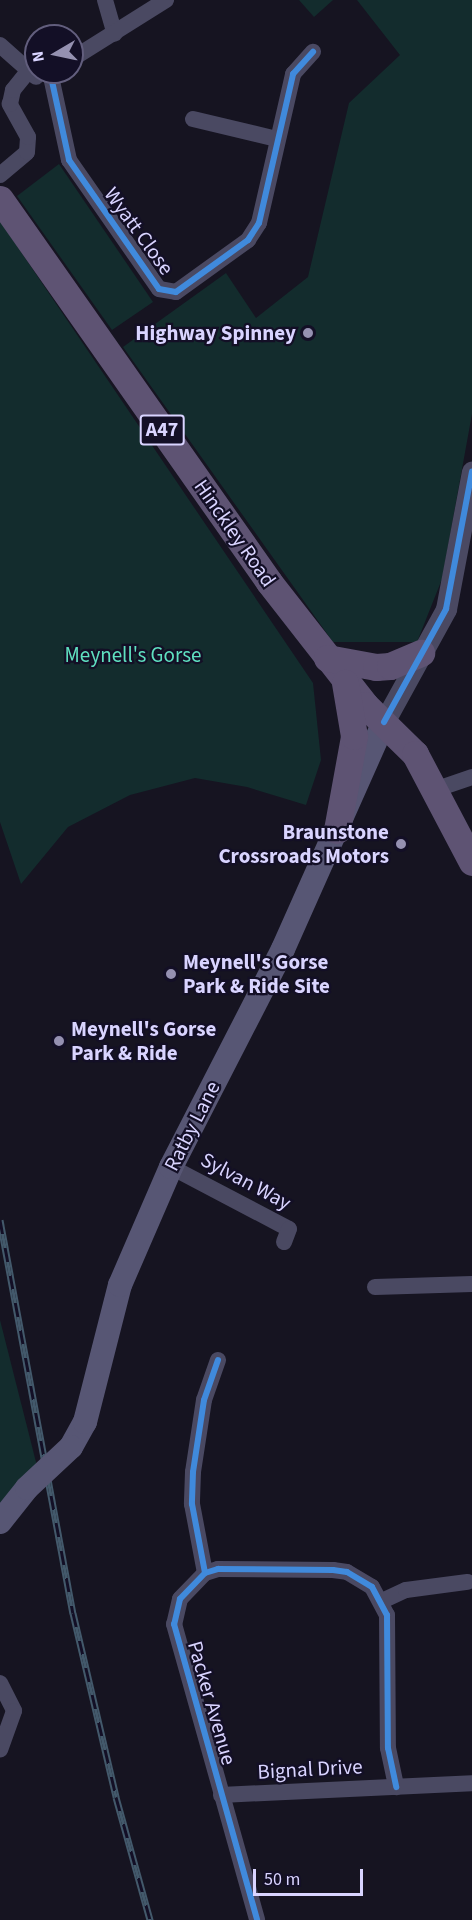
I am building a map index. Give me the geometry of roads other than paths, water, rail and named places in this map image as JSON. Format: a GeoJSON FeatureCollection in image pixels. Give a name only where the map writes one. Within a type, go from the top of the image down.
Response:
{"type":"FeatureCollection","features":[{"type":"Feature","properties":{"kind":"main road","name":"Hinckley Road"},"geometry":{"type":"LineString","coordinates":[[0,199],[335,668],[416,754],[437,789],[472,862]]}},
{"type":"Feature","properties":{"kind":"main road"},"geometry":{"type":"LineString","coordinates":[[337,831],[354,736],[335,668],[390,666],[421,653]]}},
{"type":"Feature","properties":{"kind":"main road","name":"Ratby Lane"},"geometry":{"type":"LineString","coordinates":[[0,1522],[27,1488],[71,1447],[85,1422],[120,1285],[171,1167],[283,949],[384,722]]}},
{"type":"Feature","properties":{"kind":"street"},"geometry":{"type":"LineString","coordinates":[[105,0],[116,34]]}},
{"type":"Feature","properties":{"kind":"street"},"geometry":{"type":"LineString","coordinates":[[84,52],[116,34],[166,0]]}},
{"type":"Feature","properties":{"kind":"street"},"geometry":{"type":"LineString","coordinates":[[0,45],[24,70]]}},
{"type":"Feature","properties":{"kind":"street","name":"Wyatt Close"},"geometry":{"type":"LineString","coordinates":[[52,84],[69,160],[159,289],[166,293],[176,292],[248,240],[259,223],[293,74],[313,52]]}},
{"type":"Feature","properties":{"kind":"street"},"geometry":{"type":"LineString","coordinates":[[0,175],[23,159],[29,144],[5,95],[24,76]]}},
{"type":"Feature","properties":{"kind":"street"},"geometry":{"type":"LineString","coordinates":[[193,119],[277,139]]}},
{"type":"Feature","properties":{"kind":"street"},"geometry":{"type":"LineString","coordinates":[[384,722],[446,609],[465,548],[472,471]]}},
{"type":"Feature","properties":{"kind":"street"},"geometry":{"type":"LineString","coordinates":[[437,789],[472,777]]}},
{"type":"Feature","properties":{"kind":"street","name":"Sylvan Way"},"geometry":{"type":"LineString","coordinates":[[171,1167],[289,1229],[285,1242]]}},
{"type":"Feature","properties":{"kind":"street"},"geometry":{"type":"LineString","coordinates":[[375,1287],[472,1284]]}},
{"type":"Feature","properties":{"kind":"street"},"geometry":{"type":"LineString","coordinates":[[218,1360],[204,1400],[193,1472],[192,1504],[205,1573],[218,1569],[347,1572],[372,1587],[382,1601],[387,1615],[388,1748],[396,1787]]}},
{"type":"Feature","properties":{"kind":"street","name":"Packer Avenue"},"geometry":{"type":"LineString","coordinates":[[205,1573],[180,1599],[174,1624],[257,1920]]}},
{"type":"Feature","properties":{"kind":"street"},"geometry":{"type":"LineString","coordinates":[[382,1601],[406,1590],[466,1582]]}},
{"type":"Feature","properties":{"kind":"street"},"geometry":{"type":"LineString","coordinates":[[0,1683],[14,1711],[1,1744]]}},
{"type":"Feature","properties":{"kind":"street","name":"Bignal Drive"},"geometry":{"type":"LineString","coordinates":[[221,1795],[472,1783]]}},
{"type":"Feature","properties":{"kind":"railway"},"geometry":{"type":"LineString","coordinates":[[0,1220],[73,1613],[116,1797],[150,1920]]}},
{"type":"Feature","properties":{"kind":"place","name":"Highway Spinney"},"geometry":{"type":"Point","coordinates":[308,333]}},
{"type":"Feature","properties":{"kind":"place","name":"Braunstone Crossroads Motors"},"geometry":{"type":"Point","coordinates":[401,844]}},
{"type":"Feature","properties":{"kind":"place","name":"Meynell's Gorse Park & Ride Site"},"geometry":{"type":"Point","coordinates":[171,974]}},
{"type":"Feature","properties":{"kind":"place","name":"Meynell's Gorse Park & Ride"},"geometry":{"type":"Point","coordinates":[59,1041]}},
{"type":"Feature","properties":{"kind":"park label","name":"Meynell's Gorse"},"geometry":{"type":"Point","coordinates":[133,655]}}]}
